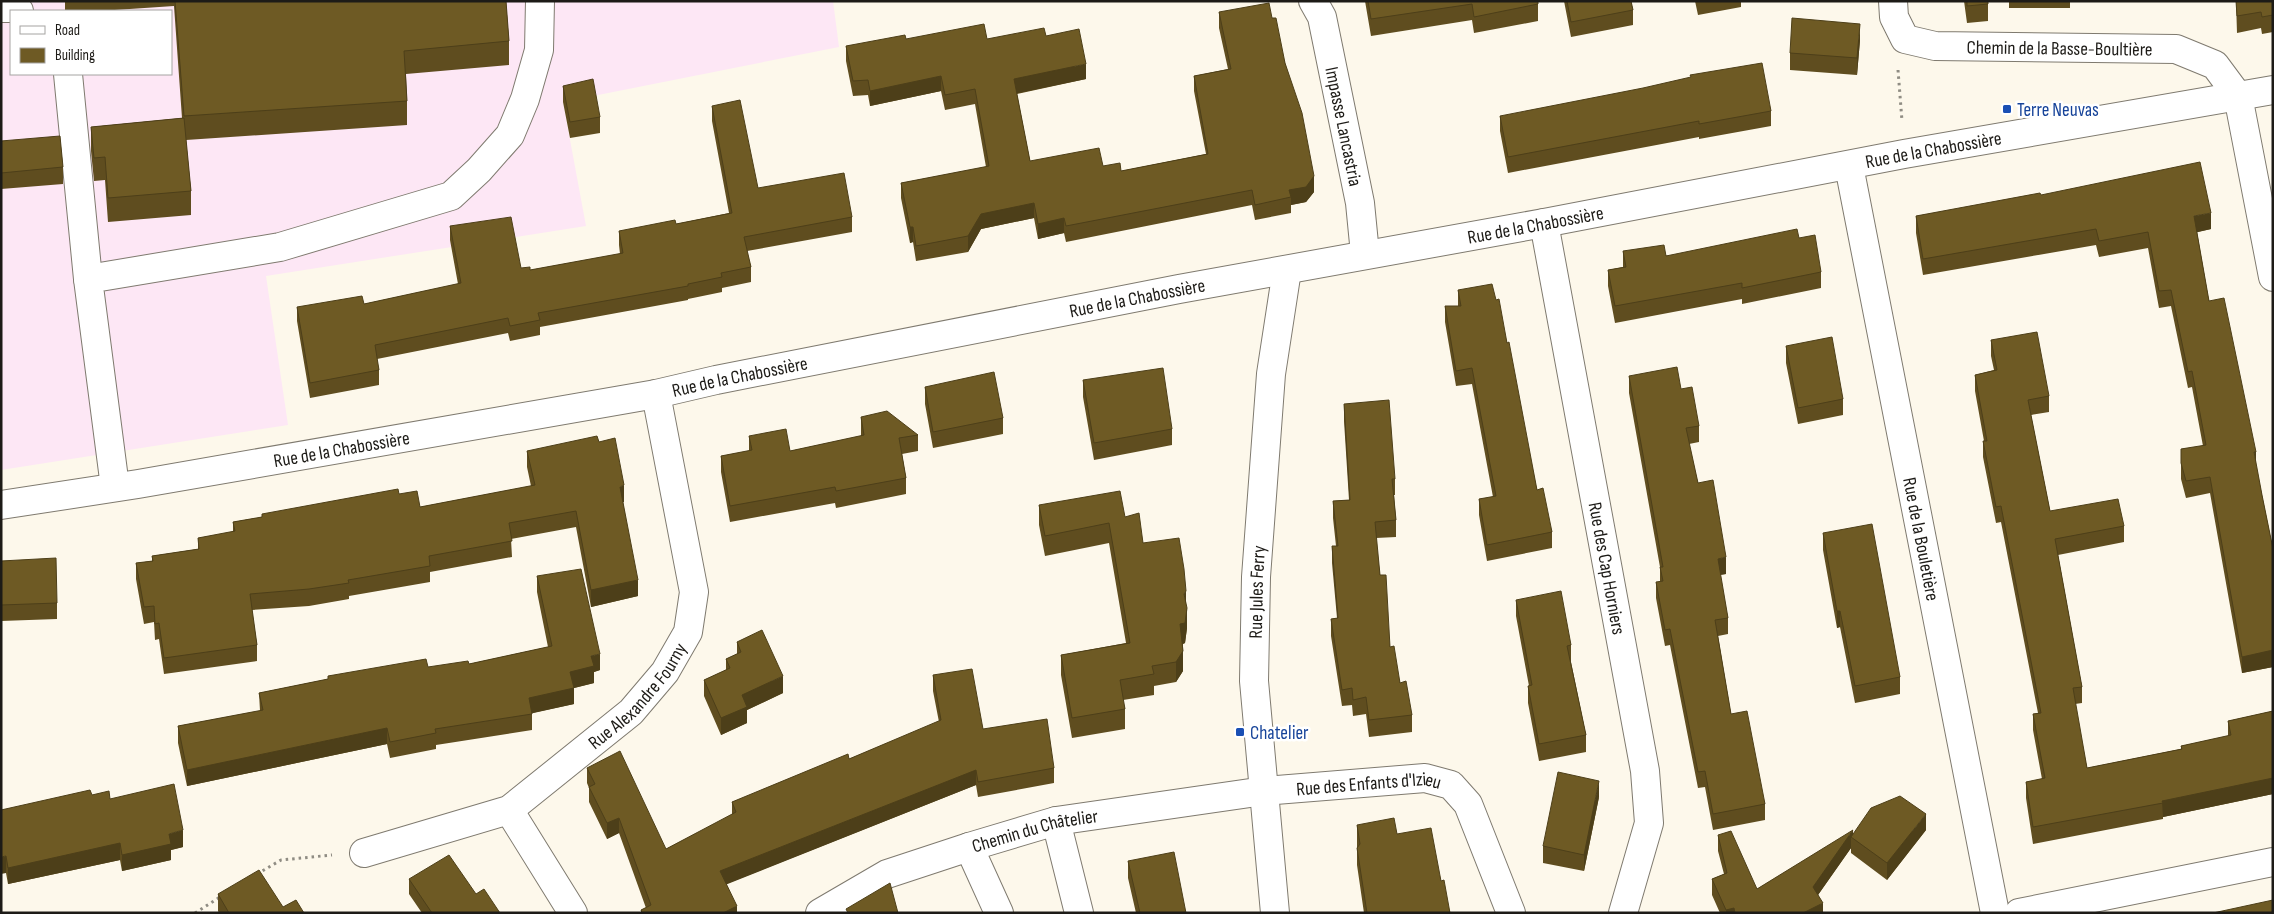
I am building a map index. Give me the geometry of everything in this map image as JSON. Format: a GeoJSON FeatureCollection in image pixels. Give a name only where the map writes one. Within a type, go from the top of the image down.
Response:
{"type":"FeatureCollection","features":[{"type":"Feature","properties":{"kind":"street"},"geometry":{"type":"LineString","coordinates":[[88,280],[280,247],[451,196],[479,170],[510,135],[525,99],[539,50],[540,1]]}},
{"type":"Feature","properties":{"kind":"street","name":"Impasse Lancastria"},"geometry":{"type":"LineString","coordinates":[[1314,1],[1322,17],[1360,203],[1365,254]]}},
{"type":"Feature","properties":{"kind":"street"},"geometry":{"type":"LineString","coordinates":[[1893,1],[1894,17],[1906,38]]}},
{"type":"Feature","properties":{"kind":"street"},"geometry":{"type":"LineString","coordinates":[[1,8],[15,8],[18,10]]}},
{"type":"Feature","properties":{"kind":"street","name":"Chemin de la Basse-Boultière"},"geometry":{"type":"LineString","coordinates":[[1906,38],[1934,46],[2176,49],[2215,65],[2238,96]]}},
{"type":"Feature","properties":{"kind":"street"},"geometry":{"type":"LineString","coordinates":[[68,75],[88,280],[114,487]]}},
{"type":"Feature","properties":{"kind":"street","name":"Rue de la Chabossière"},"geometry":{"type":"LineString","coordinates":[[1,505],[656,394],[735,376],[1178,289],[1544,223],[1904,154],[2273,90]]}},
{"type":"Feature","properties":{"kind":"street"},"geometry":{"type":"LineString","coordinates":[[2238,96],[2273,277]]}},
{"type":"Feature","properties":{"kind":"street","name":"Rue de la Bouletière"},"geometry":{"type":"LineString","coordinates":[[1849,166],[1995,913]]}},
{"type":"Feature","properties":{"kind":"street","name":"Rue des Cap Horniers"},"geometry":{"type":"LineString","coordinates":[[1544,223],[1645,772],[1649,823],[1623,913]]}},
{"type":"Feature","properties":{"kind":"street","name":"Rue Jules Ferry"},"geometry":{"type":"LineString","coordinates":[[1275,913],[1254,681],[1256,577],[1272,374],[1288,270]]}},
{"type":"Feature","properties":{"kind":"street","name":"Rue Alexandre Fourny"},"geometry":{"type":"LineString","coordinates":[[364,852],[508,810],[630,712],[665,672],[688,632],[694,592],[656,394]]}},
{"type":"Feature","properties":{"kind":"street","name":"Rue des Enfants d'Izieu"},"geometry":{"type":"LineString","coordinates":[[1264,791],[1425,778],[1451,785],[1468,804],[1511,913]]}},
{"type":"Feature","properties":{"kind":"street","name":"Chemin du Châtelier"},"geometry":{"type":"LineString","coordinates":[[820,913],[886,874],[969,846],[1056,821],[1264,791]]}},
{"type":"Feature","properties":{"kind":"street"},"geometry":{"type":"LineString","coordinates":[[508,810],[573,913]]}},
{"type":"Feature","properties":{"kind":"street"},"geometry":{"type":"LineString","coordinates":[[1056,821],[1079,913]]}},
{"type":"Feature","properties":{"kind":"street"},"geometry":{"type":"LineString","coordinates":[[969,846],[999,913]]}},
{"type":"Feature","properties":{"kind":"street"},"geometry":{"type":"LineString","coordinates":[[2019,913],[2273,862]]}},
{"type":"Feature","properties":{"kind":"path"},"geometry":{"type":"LineString","coordinates":[[1904,154],[1898,57],[1906,38]]}},
{"type":"Feature","properties":{"kind":"path"},"geometry":{"type":"LineString","coordinates":[[250,879],[281,860],[364,852]]}},
{"type":"Feature","properties":{"kind":"path"},"geometry":{"type":"LineString","coordinates":[[195,913],[226,894]]}},
{"type":"Feature","properties":{"kind":"shaded area"},"geometry":{"type":"Polygon","coordinates":[[[1,1],[833,1],[839,47],[563,102],[586,226],[266,276],[288,425],[1,470],[1,1]]]}},
{"type":"Feature","properties":{"kind":"building"},"geometry":{"type":"Polygon","coordinates":[[[175,1],[506,1],[509,41],[404,51],[407,101],[184,116],[175,1]]]}},
{"type":"Feature","properties":{"kind":"building"},"geometry":{"type":"Polygon","coordinates":[[[1368,1],[1538,1],[1538,4],[1474,17],[1472,4],[1371,19],[1368,1]]]}},
{"type":"Feature","properties":{"kind":"building"},"geometry":{"type":"Polygon","coordinates":[[[1567,1],[1631,1],[1633,10],[1571,22],[1567,1]]]}},
{"type":"Feature","properties":{"kind":"building"},"geometry":{"type":"Polygon","coordinates":[[[1967,1],[1988,1],[1988,4],[1967,6],[1967,1]]]}},
{"type":"Feature","properties":{"kind":"building"},"geometry":{"type":"Polygon","coordinates":[[[2236,1],[2273,1],[2273,15],[2262,17],[2261,12],[2237,16],[2236,1]]]}},
{"type":"Feature","properties":{"kind":"building"},"geometry":{"type":"Polygon","coordinates":[[[1269,3],[1272,18],[1276,18],[1285,63],[1302,113],[1314,176],[1306,187],[1289,190],[1291,197],[1255,205],[1252,190],[1066,226],[1064,218],[1038,224],[1034,203],[981,214],[968,236],[916,246],[901,183],[989,166],[975,89],[945,95],[941,76],[870,91],[868,80],[853,81],[846,46],[905,35],[906,39],[984,24],[987,39],[1044,28],[1046,36],[1079,29],[1086,64],[1014,79],[1030,161],[1099,148],[1103,166],[1120,163],[1121,171],[1208,154],[1194,76],[1231,69],[1219,12],[1269,3]]]}},
{"type":"Feature","properties":{"kind":"building"},"geometry":{"type":"Polygon","coordinates":[[[1792,18],[1860,24],[1857,58],[1790,53],[1792,18]]]}},
{"type":"Feature","properties":{"kind":"building"},"geometry":{"type":"Polygon","coordinates":[[[1762,63],[1771,111],[1699,124],[1699,121],[1508,157],[1500,116],[1643,88],[1691,77],[1690,75],[1762,63]]]}},
{"type":"Feature","properties":{"kind":"building"},"geometry":{"type":"Polygon","coordinates":[[[593,79],[600,117],[570,122],[563,86],[593,79]]]}},
{"type":"Feature","properties":{"kind":"building"},"geometry":{"type":"Polygon","coordinates":[[[740,100],[758,188],[844,173],[852,217],[744,237],[751,267],[721,273],[722,277],[688,284],[688,286],[538,313],[540,320],[510,326],[508,318],[375,345],[379,370],[310,383],[297,307],[362,296],[364,304],[461,283],[450,226],[511,217],[521,268],[530,267],[530,270],[623,253],[619,231],[675,220],[676,224],[732,213],[712,106],[740,100]]]}},
{"type":"Feature","properties":{"kind":"building"},"geometry":{"type":"Polygon","coordinates":[[[184,118],[191,191],[108,198],[105,157],[94,158],[91,127],[184,118]]]}},
{"type":"Feature","properties":{"kind":"building"},"geometry":{"type":"Polygon","coordinates":[[[60,136],[63,167],[1,173],[1,141],[60,136]]]}},
{"type":"Feature","properties":{"kind":"building"},"geometry":{"type":"Polygon","coordinates":[[[2200,162],[2211,213],[2194,216],[2209,301],[2224,298],[2256,452],[2254,452],[2273,549],[2273,650],[2242,657],[2210,477],[2186,481],[2181,463],[2181,449],[2206,445],[2192,371],[2188,372],[2171,290],[2159,291],[2148,232],[2099,241],[2096,229],[1923,259],[1916,216],[2040,193],[2041,195],[2200,162]]]}},
{"type":"Feature","properties":{"kind":"building"},"geometry":{"type":"Polygon","coordinates":[[[1797,229],[1799,238],[1815,235],[1821,272],[1742,288],[1742,283],[1615,306],[1608,270],[1626,267],[1623,251],[1664,245],[1666,256],[1797,229]]]}},
{"type":"Feature","properties":{"kind":"building"},"geometry":{"type":"Polygon","coordinates":[[[1492,284],[1496,300],[1499,299],[1507,343],[1509,342],[1537,490],[1543,488],[1552,532],[1487,545],[1479,499],[1496,496],[1472,368],[1456,371],[1445,306],[1461,306],[1458,290],[1492,284]]]}},
{"type":"Feature","properties":{"kind":"building"},"geometry":{"type":"Polygon","coordinates":[[[2037,332],[2049,396],[2028,400],[2050,511],[2118,499],[2124,526],[2055,539],[2082,687],[2073,688],[2087,768],[2182,749],[2181,746],[2231,735],[2228,721],[2273,711],[2273,778],[2162,801],[2163,803],[2033,827],[2026,782],[2045,778],[2033,714],[2041,713],[2001,506],[1996,507],[1983,441],[1987,441],[1975,375],[1997,370],[1991,340],[2037,332]]]}},
{"type":"Feature","properties":{"kind":"building"},"geometry":{"type":"Polygon","coordinates":[[[1832,337],[1843,399],[1798,408],[1786,346],[1832,337]]]}},
{"type":"Feature","properties":{"kind":"building"},"geometry":{"type":"Polygon","coordinates":[[[1677,367],[1681,389],[1692,387],[1699,426],[1686,428],[1698,483],[1713,480],[1726,557],[1718,559],[1728,618],[1715,620],[1731,714],[1747,711],[1765,804],[1713,814],[1705,771],[1698,772],[1670,629],[1665,630],[1656,582],[1663,581],[1660,567],[1663,567],[1629,376],[1677,367]]]}},
{"type":"Feature","properties":{"kind":"building"},"geometry":{"type":"Polygon","coordinates":[[[1163,368],[1172,429],[1094,443],[1083,380],[1163,368]]]}},
{"type":"Feature","properties":{"kind":"building"},"geometry":{"type":"Polygon","coordinates":[[[994,372],[1003,418],[933,432],[925,387],[994,372]]]}},
{"type":"Feature","properties":{"kind":"building"},"geometry":{"type":"Polygon","coordinates":[[[1389,400],[1395,479],[1392,479],[1396,520],[1375,522],[1380,575],[1386,575],[1390,647],[1394,646],[1400,683],[1406,681],[1412,715],[1369,720],[1366,697],[1353,700],[1352,688],[1342,690],[1331,619],[1338,618],[1332,546],[1338,546],[1333,501],[1350,500],[1344,404],[1389,400]]]}},
{"type":"Feature","properties":{"kind":"building"},"geometry":{"type":"Polygon","coordinates":[[[887,411],[918,435],[899,438],[906,478],[836,491],[835,487],[730,506],[721,456],[752,450],[749,436],[786,429],[790,451],[864,435],[861,417],[887,411]]]}},
{"type":"Feature","properties":{"kind":"building"},"geometry":{"type":"Polygon","coordinates":[[[597,436],[599,442],[615,438],[624,485],[620,487],[638,580],[591,590],[576,511],[509,523],[512,541],[429,556],[430,566],[348,580],[349,583],[309,589],[250,594],[257,645],[164,658],[159,623],[155,624],[154,606],[144,607],[136,563],[153,561],[152,556],[199,549],[198,538],[235,531],[233,522],[262,517],[262,514],[398,489],[399,494],[417,491],[420,507],[535,485],[527,451],[597,436]]]}},
{"type":"Feature","properties":{"kind":"building"},"geometry":{"type":"Polygon","coordinates":[[[1120,491],[1125,517],[1139,513],[1143,543],[1179,538],[1187,608],[1185,623],[1180,624],[1183,651],[1176,662],[1152,666],[1154,674],[1120,680],[1125,709],[1072,718],[1061,655],[1130,643],[1109,523],[1045,536],[1039,505],[1120,491]]]}},
{"type":"Feature","properties":{"kind":"building"},"geometry":{"type":"Polygon","coordinates":[[[1872,524],[1900,677],[1855,686],[1840,611],[1837,611],[1823,533],[1872,524]]]}},
{"type":"Feature","properties":{"kind":"building"},"geometry":{"type":"Polygon","coordinates":[[[56,558],[57,603],[1,605],[1,561],[56,558]]]}},
{"type":"Feature","properties":{"kind":"building"},"geometry":{"type":"Polygon","coordinates":[[[581,569],[600,654],[591,656],[594,666],[570,672],[574,688],[529,698],[532,714],[435,729],[436,733],[390,742],[387,728],[187,770],[178,726],[263,710],[259,693],[328,679],[328,676],[426,659],[428,667],[468,661],[469,664],[552,646],[537,576],[581,569]]]}},
{"type":"Feature","properties":{"kind":"building"},"geometry":{"type":"Polygon","coordinates":[[[1561,591],[1571,645],[1567,646],[1586,735],[1539,744],[1528,686],[1532,685],[1516,600],[1561,591]]]}},
{"type":"Feature","properties":{"kind":"building"},"geometry":{"type":"Polygon","coordinates":[[[762,630],[783,676],[742,695],[747,707],[721,718],[704,680],[730,668],[726,659],[741,652],[737,642],[762,630]]]}},
{"type":"Feature","properties":{"kind":"building"},"geometry":{"type":"Polygon","coordinates":[[[972,669],[983,729],[1047,719],[1054,768],[978,782],[976,770],[720,871],[737,906],[723,913],[642,913],[641,910],[651,905],[619,818],[607,823],[589,787],[595,784],[587,768],[620,751],[666,849],[736,812],[732,802],[848,754],[849,759],[941,720],[933,675],[972,669]]]}},
{"type":"Feature","properties":{"kind":"building"},"geometry":{"type":"Polygon","coordinates":[[[1558,772],[1599,781],[1584,855],[1543,846],[1558,772]]]}},
{"type":"Feature","properties":{"kind":"building"},"geometry":{"type":"Polygon","coordinates":[[[174,784],[183,830],[169,834],[171,844],[122,855],[120,843],[8,868],[6,856],[1,857],[1,810],[90,790],[92,795],[109,791],[110,799],[174,784]]]}},
{"type":"Feature","properties":{"kind":"building"},"geometry":{"type":"Polygon","coordinates":[[[1900,796],[1926,814],[1887,863],[1851,837],[1871,808],[1900,796]]]}},
{"type":"Feature","properties":{"kind":"building"},"geometry":{"type":"Polygon","coordinates":[[[1394,818],[1397,834],[1431,828],[1441,881],[1444,880],[1450,913],[1367,913],[1357,848],[1360,844],[1357,825],[1394,818]]]}},
{"type":"Feature","properties":{"kind":"building"},"geometry":{"type":"Polygon","coordinates":[[[1853,830],[1813,887],[1823,903],[1803,913],[1735,913],[1734,908],[1726,910],[1712,879],[1727,873],[1718,835],[1731,831],[1757,889],[1853,830]]]}},
{"type":"Feature","properties":{"kind":"building"},"geometry":{"type":"Polygon","coordinates":[[[1174,852],[1186,913],[1140,913],[1128,861],[1174,852]]]}},
{"type":"Feature","properties":{"kind":"building"},"geometry":{"type":"Polygon","coordinates":[[[449,855],[476,894],[484,889],[500,913],[432,913],[409,879],[449,855]]]}},
{"type":"Feature","properties":{"kind":"building"},"geometry":{"type":"Polygon","coordinates":[[[259,870],[283,907],[296,900],[304,913],[229,913],[218,894],[259,870]]]}},
{"type":"Feature","properties":{"kind":"building"},"geometry":{"type":"Polygon","coordinates":[[[890,883],[898,913],[848,913],[846,909],[890,883]]]}},
{"type":"Feature","properties":{"kind":"building"},"geometry":{"type":"Polygon","coordinates":[[[2273,900],[2273,913],[2213,913],[2273,900]]]}},
{"type":"Feature","properties":{"kind":"place","name":"Terre Neuvas"},"geometry":{"type":"Point","coordinates":[2007,109]}},
{"type":"Feature","properties":{"kind":"place","name":"Chatelier"},"geometry":{"type":"Point","coordinates":[1240,732]}}]}
